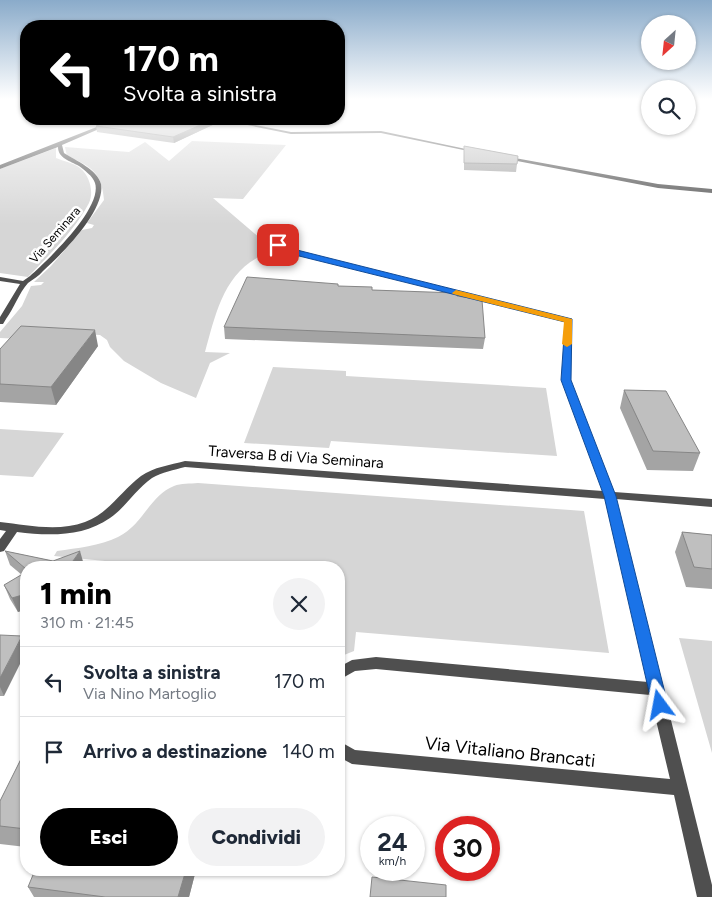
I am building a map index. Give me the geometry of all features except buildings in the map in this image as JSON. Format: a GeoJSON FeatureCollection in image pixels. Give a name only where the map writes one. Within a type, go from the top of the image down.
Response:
{"type":"FeatureCollection","features":[{"type":"Feature","properties":{"kind":"street"},"geometry":{"type":"LineString","coordinates":[[0,167],[65,142]]}},
{"type":"Feature","properties":{"kind":"street"},"geometry":{"type":"LineString","coordinates":[[429,142],[488,154]]}},
{"type":"Feature","properties":{"kind":"street","name":"Via Seminara"},"geometry":{"type":"LineString","coordinates":[[0,322],[25,283],[57,254],[81,226],[95,204],[99,192],[98,184],[88,170],[63,156],[60,152],[60,144]]}},
{"type":"Feature","properties":{"kind":"street"},"geometry":{"type":"LineString","coordinates":[[498,156],[658,186],[712,192]]}},
{"type":"Feature","properties":{"kind":"street"},"geometry":{"type":"LineString","coordinates":[[278,245],[290,251],[569,321],[566,380],[610,496],[706,897]]}},
{"type":"Feature","properties":{"kind":"street"},"geometry":{"type":"LineString","coordinates":[[0,279],[25,283]]}},
{"type":"Feature","properties":{"kind":"street","name":"Traversa B di Via Seminara"},"geometry":{"type":"LineString","coordinates":[[0,526],[60,532],[80,528],[101,520],[144,480],[159,471],[185,464],[712,503]]}},
{"type":"Feature","properties":{"kind":"street"},"geometry":{"type":"LineString","coordinates":[[0,548],[14,528]]}},
{"type":"Feature","properties":{"kind":"street"},"geometry":{"type":"LineString","coordinates":[[345,670],[352,666],[376,663],[656,689]]}},
{"type":"Feature","properties":{"kind":"street","name":"Via Vitaliano Brancati"},"geometry":{"type":"LineString","coordinates":[[345,752],[352,757],[680,788]]}},
{"type":"Feature","properties":{"kind":"shaded area"},"geometry":{"type":"Polygon","coordinates":[[[145,142],[169,161],[191,142],[286,145],[243,199],[213,198],[261,239],[259,257],[237,275],[222,298],[205,352],[230,353],[210,363],[196,398],[161,383],[124,361],[110,347],[107,340],[100,335],[81,334],[65,341],[0,338],[0,332],[22,306],[31,286],[41,285],[44,282],[34,282],[51,266],[82,230],[92,228],[94,225],[87,223],[104,200],[98,177],[89,167],[67,156],[65,147],[129,152],[145,142]]]}},
{"type":"Feature","properties":{"kind":"shaded area"},"geometry":{"type":"Polygon","coordinates":[[[56,148],[56,158],[78,166],[89,180],[91,194],[89,203],[69,232],[28,277],[0,273],[0,169],[56,148]]]}},
{"type":"Feature","properties":{"kind":"shaded area"},"geometry":{"type":"Polygon","coordinates":[[[273,367],[346,371],[346,376],[546,388],[557,456],[331,441],[329,448],[244,443],[273,367]]]}},
{"type":"Feature","properties":{"kind":"shaded area"},"geometry":{"type":"Polygon","coordinates":[[[0,429],[64,433],[33,477],[0,475],[0,429]]]}},
{"type":"Feature","properties":{"kind":"shaded area"},"geometry":{"type":"Polygon","coordinates":[[[198,483],[584,511],[609,653],[356,632],[354,651],[345,655],[345,561],[105,561],[54,556],[57,551],[96,545],[127,532],[166,490],[183,484],[198,483]]]}},
{"type":"Feature","properties":{"kind":"shaded area"},"geometry":{"type":"Polygon","coordinates":[[[679,638],[712,641],[712,753],[679,638]]]}},
{"type":"Feature","properties":{"kind":"slow traffic"},"geometry":{"type":"LineString","coordinates":[[456,293],[569,321],[567,344]]}},
{"type":"Feature","properties":{"kind":"route"},"geometry":{"type":"LineString","coordinates":[[278,245],[290,251],[569,321],[566,380],[610,496],[660,705]]}}]}
